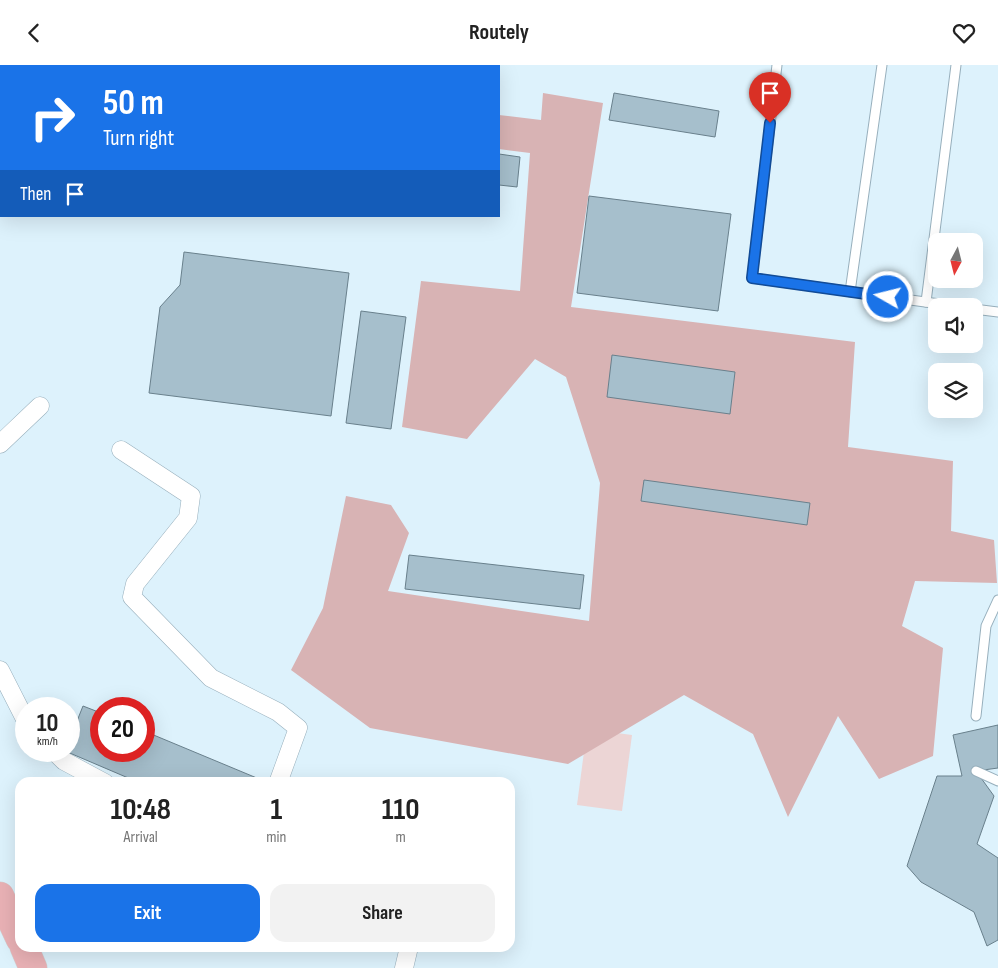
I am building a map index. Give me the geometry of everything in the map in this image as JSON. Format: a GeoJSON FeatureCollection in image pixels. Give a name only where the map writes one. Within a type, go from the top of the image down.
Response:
{"type":"FeatureCollection","features":[{"type":"Feature","properties":{"kind":"main road"},"geometry":{"type":"LineString","coordinates":[[0,896],[15,928]]}},
{"type":"Feature","properties":{"kind":"main road"},"geometry":{"type":"LineString","coordinates":[[26,952],[33,968]]}},
{"type":"Feature","properties":{"kind":"street"},"geometry":{"type":"LineString","coordinates":[[0,444],[40,406]]}},
{"type":"Feature","properties":{"kind":"street"},"geometry":{"type":"LineString","coordinates":[[121,450],[191,497],[188,518],[135,584],[132,597],[211,678],[278,712],[298,728],[280,777]]}},
{"type":"Feature","properties":{"kind":"street"},"geometry":{"type":"LineString","coordinates":[[0,669],[15,699]]}},
{"type":"Feature","properties":{"kind":"street"},"geometry":{"type":"LineString","coordinates":[[66,762],[94,777]]}},
{"type":"Feature","properties":{"kind":"street"},"geometry":{"type":"LineString","coordinates":[[404,968],[408,952]]}},
{"type":"Feature","properties":{"kind":"lane"},"geometry":{"type":"LineString","coordinates":[[777,65],[752,278],[926,302],[956,65]]}},
{"type":"Feature","properties":{"kind":"lane"},"geometry":{"type":"LineString","coordinates":[[850,292],[882,65]]}},
{"type":"Feature","properties":{"kind":"lane"},"geometry":{"type":"LineString","coordinates":[[983,310],[998,312]]}},
{"type":"Feature","properties":{"kind":"lane"},"geometry":{"type":"LineString","coordinates":[[976,715],[986,626],[998,600]]}},
{"type":"Feature","properties":{"kind":"lane"},"geometry":{"type":"LineString","coordinates":[[976,771],[998,781]]}},
{"type":"Feature","properties":{"kind":"shaded area"},"geometry":{"type":"Polygon","coordinates":[[[543,93],[603,103],[571,307],[855,342],[848,447],[953,461],[951,531],[994,540],[997,583],[915,581],[902,626],[943,648],[933,756],[879,779],[838,716],[788,817],[753,734],[684,695],[568,764],[370,728],[291,670],[323,608],[346,496],[391,505],[409,533],[388,591],[589,621],[600,483],[566,377],[535,359],[467,439],[402,427],[421,281],[520,291],[530,153],[500,149],[500,115],[541,120],[543,93]]]}},
{"type":"Feature","properties":{"kind":"shaded area"},"geometry":{"type":"Polygon","coordinates":[[[587,729],[632,735],[622,811],[577,805],[587,729]]]}},
{"type":"Feature","properties":{"kind":"building"},"geometry":{"type":"Polygon","coordinates":[[[614,93],[719,111],[715,137],[609,120],[614,93]]]}},
{"type":"Feature","properties":{"kind":"building"},"geometry":{"type":"Polygon","coordinates":[[[500,154],[520,157],[517,187],[500,185],[500,154]]]}},
{"type":"Feature","properties":{"kind":"building"},"geometry":{"type":"Polygon","coordinates":[[[589,196],[731,214],[718,311],[577,293],[589,196]]]}},
{"type":"Feature","properties":{"kind":"building"},"geometry":{"type":"Polygon","coordinates":[[[184,252],[349,273],[331,416],[149,393],[160,307],[180,285],[184,252]]]}},
{"type":"Feature","properties":{"kind":"building"},"geometry":{"type":"Polygon","coordinates":[[[361,311],[406,317],[391,429],[346,423],[361,311]]]}},
{"type":"Feature","properties":{"kind":"building"},"geometry":{"type":"Polygon","coordinates":[[[612,355],[735,372],[730,414],[607,397],[612,355]]]}},
{"type":"Feature","properties":{"kind":"building"},"geometry":{"type":"Polygon","coordinates":[[[644,480],[810,503],[807,525],[641,501],[644,480]]]}},
{"type":"Feature","properties":{"kind":"building"},"geometry":{"type":"Polygon","coordinates":[[[409,555],[584,575],[580,609],[405,589],[409,555]]]}},
{"type":"Feature","properties":{"kind":"building"},"geometry":{"type":"Polygon","coordinates":[[[83,706],[90,709],[90,762],[80,757],[80,714],[83,706]]]}},
{"type":"Feature","properties":{"kind":"building"},"geometry":{"type":"Polygon","coordinates":[[[998,725],[998,768],[976,771],[994,796],[977,844],[998,858],[998,940],[987,946],[974,912],[921,882],[907,866],[937,776],[962,776],[953,735],[998,725]]]}},
{"type":"Feature","properties":{"kind":"building"},"geometry":{"type":"Polygon","coordinates":[[[155,736],[254,777],[126,777],[91,762],[155,762],[155,736]]]}},
{"type":"Feature","properties":{"kind":"route"},"geometry":{"type":"LineString","coordinates":[[770,123],[752,278],[888,297]]}}]}
